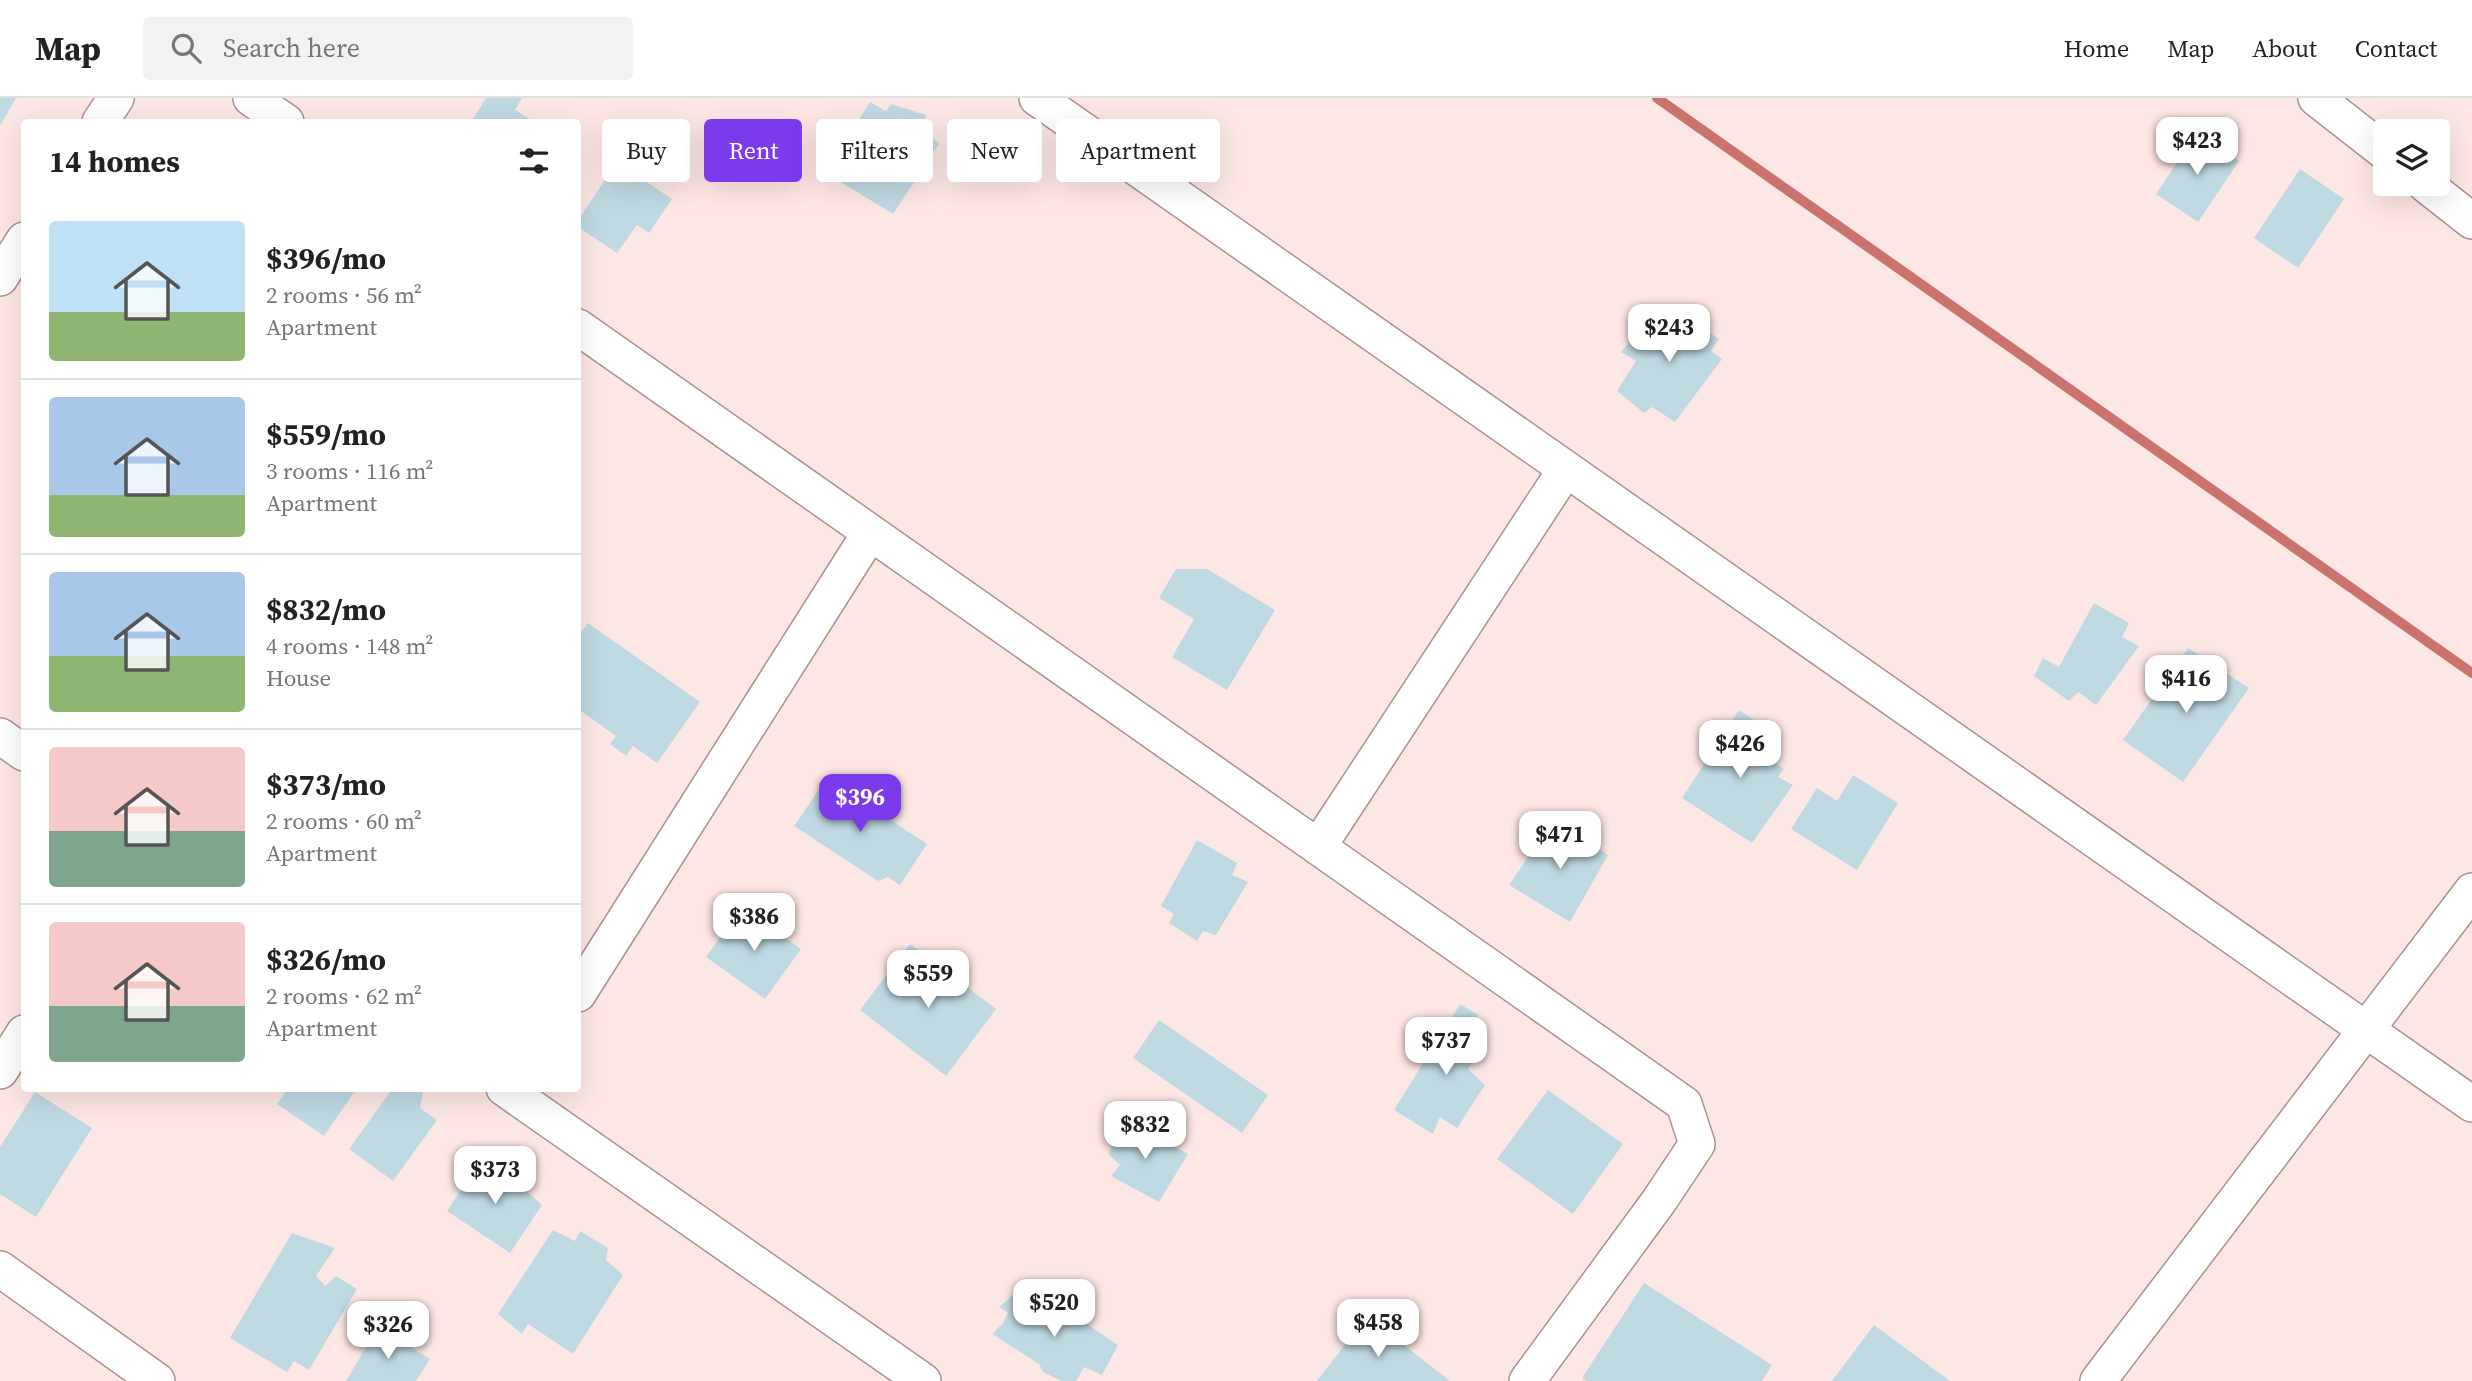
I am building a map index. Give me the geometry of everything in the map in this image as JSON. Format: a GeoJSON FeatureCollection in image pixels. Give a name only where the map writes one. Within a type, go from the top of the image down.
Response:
{"type":"FeatureCollection","features":[{"type":"Feature","properties":{"kind":"street"},"geometry":{"type":"LineString","coordinates":[[102,119],[116,98]]}},
{"type":"Feature","properties":{"kind":"street"},"geometry":{"type":"LineString","coordinates":[[251,98],[282,119]]}},
{"type":"Feature","properties":{"kind":"street"},"geometry":{"type":"LineString","coordinates":[[1037,98],[2472,1104]]}},
{"type":"Feature","properties":{"kind":"street"},"geometry":{"type":"LineString","coordinates":[[2316,98],[2373,143]]}},
{"type":"Feature","properties":{"kind":"street"},"geometry":{"type":"LineString","coordinates":[[2441,196],[2472,220]]}},
{"type":"Feature","properties":{"kind":"street"},"geometry":{"type":"LineString","coordinates":[[0,278],[21,245]]}},
{"type":"Feature","properties":{"kind":"street"},"geometry":{"type":"LineString","coordinates":[[581,329],[1684,1104],[1697,1144],[1659,1201],[1527,1381]]}},
{"type":"Feature","properties":{"kind":"street"},"geometry":{"type":"LineString","coordinates":[[1318,847],[1566,469]]}},
{"type":"Feature","properties":{"kind":"street"},"geometry":{"type":"LineString","coordinates":[[581,989],[870,533]]}},
{"type":"Feature","properties":{"kind":"street"},"geometry":{"type":"LineString","coordinates":[[0,736],[21,751]]}},
{"type":"Feature","properties":{"kind":"street"},"geometry":{"type":"LineString","coordinates":[[2098,1381],[2368,1031],[2472,891]]}},
{"type":"Feature","properties":{"kind":"street"},"geometry":{"type":"LineString","coordinates":[[0,1072],[21,1038]]}},
{"type":"Feature","properties":{"kind":"street"},"geometry":{"type":"LineString","coordinates":[[513,1092],[923,1381]]}},
{"type":"Feature","properties":{"kind":"street"},"geometry":{"type":"LineString","coordinates":[[0,1269],[157,1381]]}},
{"type":"Feature","properties":{"kind":"building"},"geometry":{"type":"Polygon","coordinates":[[[0,98],[16,98],[0,126],[0,98]]]}},
{"type":"Feature","properties":{"kind":"building"},"geometry":{"type":"Polygon","coordinates":[[[486,98],[522,98],[515,110],[530,119],[473,119],[486,98]]]}},
{"type":"Feature","properties":{"kind":"building"},"geometry":{"type":"Polygon","coordinates":[[[870,102],[886,111],[891,104],[926,115],[925,119],[859,119],[870,102]]]}},
{"type":"Feature","properties":{"kind":"building"},"geometry":{"type":"Polygon","coordinates":[[[2197,133],[2239,161],[2198,222],[2156,194],[2197,133]]]}},
{"type":"Feature","properties":{"kind":"building"},"geometry":{"type":"Polygon","coordinates":[[[933,138],[939,144],[933,153],[933,138]]]}},
{"type":"Feature","properties":{"kind":"building"},"geometry":{"type":"Polygon","coordinates":[[[2300,169],[2344,199],[2298,268],[2254,238],[2300,169]]]}},
{"type":"Feature","properties":{"kind":"building"},"geometry":{"type":"Polygon","coordinates":[[[604,182],[647,182],[672,199],[649,233],[637,225],[617,253],[581,229],[581,216],[604,182]]]}},
{"type":"Feature","properties":{"kind":"building"},"geometry":{"type":"Polygon","coordinates":[[[841,182],[914,182],[893,214],[841,182]]]}},
{"type":"Feature","properties":{"kind":"building"},"geometry":{"type":"Polygon","coordinates":[[[1673,309],[1719,339],[1711,351],[1722,359],[1675,422],[1652,407],[1644,413],[1617,391],[1636,361],[1621,352],[1655,313],[1664,320],[1673,309]]]}},
{"type":"Feature","properties":{"kind":"building"},"geometry":{"type":"Polygon","coordinates":[[[1176,569],[1207,569],[1275,610],[1227,690],[1172,657],[1194,619],[1159,598],[1176,569]]]}},
{"type":"Feature","properties":{"kind":"building"},"geometry":{"type":"Polygon","coordinates":[[[2094,603],[2129,623],[2122,637],[2139,646],[2096,705],[2078,692],[2069,701],[2034,676],[2043,658],[2059,667],[2094,603]]]}},
{"type":"Feature","properties":{"kind":"building"},"geometry":{"type":"Polygon","coordinates":[[[588,623],[700,702],[657,763],[633,746],[626,756],[610,744],[616,736],[581,711],[581,633],[588,623]]]}},
{"type":"Feature","properties":{"kind":"building"},"geometry":{"type":"Polygon","coordinates":[[[2188,648],[2249,688],[2183,782],[2123,740],[2188,648]]]}},
{"type":"Feature","properties":{"kind":"building"},"geometry":{"type":"Polygon","coordinates":[[[1739,710],[1763,726],[1760,734],[1777,751],[1775,762],[1784,769],[1778,777],[1793,785],[1752,843],[1682,798],[1739,710]]]}},
{"type":"Feature","properties":{"kind":"building"},"geometry":{"type":"Polygon","coordinates":[[[1853,775],[1898,803],[1857,870],[1791,829],[1817,788],[1837,801],[1853,775]]]}},
{"type":"Feature","properties":{"kind":"building"},"geometry":{"type":"Polygon","coordinates":[[[827,778],[927,844],[900,885],[888,877],[878,881],[794,826],[827,778]]]}},
{"type":"Feature","properties":{"kind":"building"},"geometry":{"type":"Polygon","coordinates":[[[1553,820],[1608,855],[1570,922],[1509,885],[1553,820]]]}},
{"type":"Feature","properties":{"kind":"building"},"geometry":{"type":"Polygon","coordinates":[[[1197,840],[1237,863],[1232,875],[1248,882],[1216,935],[1203,931],[1197,941],[1169,923],[1174,914],[1161,906],[1197,840]]]}},
{"type":"Feature","properties":{"kind":"building"},"geometry":{"type":"Polygon","coordinates":[[[742,907],[801,949],[765,999],[706,957],[742,907]]]}},
{"type":"Feature","properties":{"kind":"building"},"geometry":{"type":"Polygon","coordinates":[[[910,944],[996,1009],[946,1076],[860,1010],[910,944]]]}},
{"type":"Feature","properties":{"kind":"building"},"geometry":{"type":"Polygon","coordinates":[[[1460,1004],[1478,1015],[1474,1040],[1485,1046],[1468,1069],[1485,1085],[1457,1128],[1440,1117],[1433,1134],[1394,1110],[1460,1004]]]}},
{"type":"Feature","properties":{"kind":"building"},"geometry":{"type":"Polygon","coordinates":[[[1159,1020],[1268,1095],[1242,1133],[1133,1058],[1159,1020]]]}},
{"type":"Feature","properties":{"kind":"building"},"geometry":{"type":"Polygon","coordinates":[[[1548,1090],[1623,1144],[1573,1214],[1497,1159],[1548,1090]]]}},
{"type":"Feature","properties":{"kind":"building"},"geometry":{"type":"Polygon","coordinates":[[[35,1092],[92,1128],[36,1217],[0,1194],[0,1147],[35,1092]]]}},
{"type":"Feature","properties":{"kind":"building"},"geometry":{"type":"Polygon","coordinates":[[[285,1092],[354,1092],[324,1136],[277,1104],[285,1092]]]}},
{"type":"Feature","properties":{"kind":"building"},"geometry":{"type":"Polygon","coordinates":[[[390,1092],[423,1093],[420,1108],[437,1120],[393,1181],[349,1149],[390,1092]]]}},
{"type":"Feature","properties":{"kind":"building"},"geometry":{"type":"Polygon","coordinates":[[[1127,1120],[1188,1154],[1159,1202],[1111,1176],[1120,1165],[1108,1154],[1127,1120]]]}},
{"type":"Feature","properties":{"kind":"building"},"geometry":{"type":"Polygon","coordinates":[[[493,1161],[542,1205],[510,1253],[447,1211],[476,1167],[493,1161]]]}},
{"type":"Feature","properties":{"kind":"building"},"geometry":{"type":"Polygon","coordinates":[[[553,1230],[575,1241],[580,1231],[608,1248],[606,1260],[623,1275],[573,1354],[528,1324],[522,1334],[498,1314],[553,1230]]]}},
{"type":"Feature","properties":{"kind":"building"},"geometry":{"type":"Polygon","coordinates":[[[292,1233],[335,1248],[316,1276],[325,1286],[336,1276],[357,1289],[309,1370],[294,1361],[287,1372],[230,1338],[292,1233]]]}},
{"type":"Feature","properties":{"kind":"building"},"geometry":{"type":"Polygon","coordinates":[[[1644,1283],[1772,1365],[1762,1381],[1587,1381],[1582,1378],[1644,1283]]]}},
{"type":"Feature","properties":{"kind":"building"},"geometry":{"type":"Polygon","coordinates":[[[1016,1293],[1025,1303],[1037,1297],[1048,1307],[1057,1302],[1064,1307],[1059,1315],[1062,1322],[1072,1314],[1118,1345],[1102,1375],[1084,1367],[1076,1381],[1061,1381],[1043,1372],[1039,1364],[992,1334],[1003,1323],[1008,1312],[999,1307],[1016,1293]]]}},
{"type":"Feature","properties":{"kind":"building"},"geometry":{"type":"Polygon","coordinates":[[[1367,1316],[1450,1381],[1317,1381],[1367,1316]]]}},
{"type":"Feature","properties":{"kind":"building"},"geometry":{"type":"Polygon","coordinates":[[[1874,1325],[1950,1381],[1832,1381],[1874,1325]]]}},
{"type":"Feature","properties":{"kind":"building"},"geometry":{"type":"Polygon","coordinates":[[[378,1327],[430,1359],[416,1381],[346,1381],[378,1327]]]}},
{"type":"Feature","properties":{"kind":"waterway"},"geometry":{"type":"LineString","coordinates":[[1657,98],[2472,673]]}}]}
